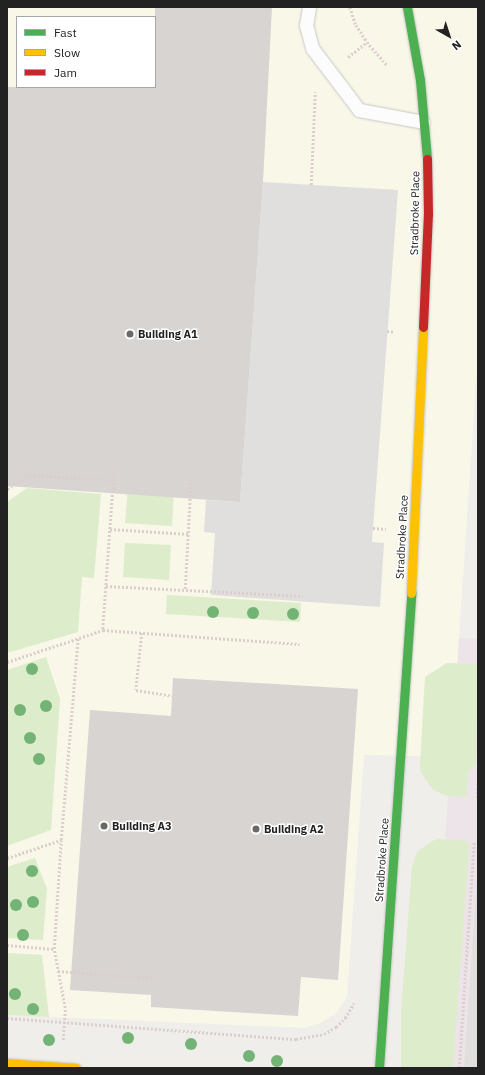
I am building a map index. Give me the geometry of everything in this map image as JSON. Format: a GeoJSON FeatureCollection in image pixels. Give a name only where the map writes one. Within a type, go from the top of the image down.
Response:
{"type":"FeatureCollection","features":[{"type":"Feature","properties":{"kind":"street","name":"Stradbroke Place"},"geometry":{"type":"LineString","coordinates":[[379,1068],[409,646],[428,214],[427,159],[420,80],[406,7]]}},
{"type":"Feature","properties":{"kind":"street"},"geometry":{"type":"LineString","coordinates":[[7,1063],[76,1068]]}},
{"type":"Feature","properties":{"kind":"lane"},"geometry":{"type":"LineString","coordinates":[[309,7],[306,25],[312,48],[359,110],[423,122]]}},
{"type":"Feature","properties":{"kind":"path"},"geometry":{"type":"LineString","coordinates":[[350,7],[359,31],[389,68]]}},
{"type":"Feature","properties":{"kind":"path"},"geometry":{"type":"LineString","coordinates":[[7,489],[26,475],[114,480]]}},
{"type":"Feature","properties":{"kind":"path"},"geometry":{"type":"LineString","coordinates":[[103,630],[114,475]]}},
{"type":"Feature","properties":{"kind":"path"},"geometry":{"type":"LineString","coordinates":[[185,589],[191,478]]}},
{"type":"Feature","properties":{"kind":"path"},"geometry":{"type":"LineString","coordinates":[[110,528],[189,534]]}},
{"type":"Feature","properties":{"kind":"path"},"geometry":{"type":"LineString","coordinates":[[373,528],[392,530]]}},
{"type":"Feature","properties":{"kind":"path"},"geometry":{"type":"LineString","coordinates":[[106,586],[303,596]]}},
{"type":"Feature","properties":{"kind":"path"},"geometry":{"type":"LineString","coordinates":[[7,662],[103,630],[300,644]]}},
{"type":"Feature","properties":{"kind":"path"},"geometry":{"type":"LineString","coordinates":[[142,633],[136,690],[172,696]]}},
{"type":"Feature","properties":{"kind":"path"},"geometry":{"type":"LineString","coordinates":[[64,1022],[65,1008],[54,949],[61,840],[78,639]]}},
{"type":"Feature","properties":{"kind":"path"},"geometry":{"type":"LineString","coordinates":[[477,798],[478,784]]}},
{"type":"Feature","properties":{"kind":"path"},"geometry":{"type":"LineString","coordinates":[[7,858],[61,840]]}},
{"type":"Feature","properties":{"kind":"path"},"geometry":{"type":"LineString","coordinates":[[459,1068],[474,841]]}},
{"type":"Feature","properties":{"kind":"path"},"geometry":{"type":"LineString","coordinates":[[7,945],[54,949]]}},
{"type":"Feature","properties":{"kind":"path"},"geometry":{"type":"LineString","coordinates":[[58,971],[152,978]]}},
{"type":"Feature","properties":{"kind":"path"},"geometry":{"type":"LineString","coordinates":[[7,1018],[296,1039],[324,1034],[336,1027],[345,1018],[355,999]]}},
{"type":"Feature","properties":{"kind":"shaded area"},"geometry":{"type":"Polygon","coordinates":[[[7,7],[478,7],[478,353],[451,757],[364,755],[347,997],[336,1013],[319,1024],[303,1028],[7,1015],[7,7]]]}},
{"type":"Feature","properties":{"kind":"shaded area"},"geometry":{"type":"Polygon","coordinates":[[[263,182],[398,190],[372,542],[384,543],[380,607],[211,595],[215,533],[204,532],[206,500],[240,502],[263,182]]]}},
{"type":"Feature","properties":{"kind":"shaded area"},"geometry":{"type":"Polygon","coordinates":[[[459,638],[478,639],[478,1068],[429,1068],[459,638]]]}},
{"type":"Feature","properties":{"kind":"shaded area"},"geometry":{"type":"Polygon","coordinates":[[[478,860],[478,1068],[464,1068],[477,878],[478,860]]]}},
{"type":"Feature","properties":{"kind":"green space"},"geometry":{"type":"Polygon","coordinates":[[[27,488],[101,494],[94,578],[82,577],[78,632],[7,653],[7,502],[27,488]]]}},
{"type":"Feature","properties":{"kind":"green space"},"geometry":{"type":"Polygon","coordinates":[[[128,488],[174,491],[172,526],[125,523],[128,488]]]}},
{"type":"Feature","properties":{"kind":"green space"},"geometry":{"type":"Polygon","coordinates":[[[125,543],[171,545],[169,580],[123,577],[125,543]]]}},
{"type":"Feature","properties":{"kind":"green space"},"geometry":{"type":"Polygon","coordinates":[[[167,595],[301,603],[300,622],[166,614],[167,595]]]}},
{"type":"Feature","properties":{"kind":"green space"},"geometry":{"type":"Polygon","coordinates":[[[46,657],[60,699],[51,830],[7,846],[7,670],[46,657]]]}},
{"type":"Feature","properties":{"kind":"green space"},"geometry":{"type":"Polygon","coordinates":[[[447,663],[478,664],[476,764],[468,772],[467,797],[448,796],[433,790],[421,773],[420,765],[425,677],[447,663]]]}},
{"type":"Feature","properties":{"kind":"green space"},"geometry":{"type":"Polygon","coordinates":[[[439,839],[467,841],[469,847],[453,1068],[401,1068],[401,1012],[412,867],[417,852],[432,841],[439,839]]]}},
{"type":"Feature","properties":{"kind":"green space"},"geometry":{"type":"Polygon","coordinates":[[[35,858],[47,889],[43,940],[7,938],[7,867],[35,858]]]}},
{"type":"Feature","properties":{"kind":"green space"},"geometry":{"type":"Polygon","coordinates":[[[7,953],[42,955],[49,1017],[7,1015],[7,953]]]}},
{"type":"Feature","properties":{"kind":"building","name":"Building A1"},"geometry":{"type":"Polygon","coordinates":[[[155,7],[272,7],[263,182],[240,502],[7,486],[7,87],[156,88],[155,7]]]}},
{"type":"Feature","properties":{"kind":"building","name":"Building A2"},"geometry":{"type":"Polygon","coordinates":[[[173,678],[358,689],[338,980],[301,977],[298,1016],[151,1007],[151,995],[70,990],[90,710],[171,716],[173,678]]]}},
{"type":"Feature","properties":{"kind":"traffic: fast"},"geometry":{"type":"LineString","coordinates":[[407,7],[420,80],[427,159]]}},
{"type":"Feature","properties":{"kind":"traffic: fast"},"geometry":{"type":"LineString","coordinates":[[379,1068],[411,593]]}},
{"type":"Feature","properties":{"kind":"traffic: slow"},"geometry":{"type":"LineString","coordinates":[[411,593],[423,327]]}},
{"type":"Feature","properties":{"kind":"traffic: slow"},"geometry":{"type":"LineString","coordinates":[[7,1063],[76,1068]]}},
{"type":"Feature","properties":{"kind":"traffic: jam"},"geometry":{"type":"LineString","coordinates":[[423,327],[428,214],[427,159]]}},
{"type":"Feature","properties":{"kind":"place","name":"Building A1"},"geometry":{"type":"Point","coordinates":[130,334]}},
{"type":"Feature","properties":{"kind":"place","name":"Building A3"},"geometry":{"type":"Point","coordinates":[104,826]}},
{"type":"Feature","properties":{"kind":"place","name":"Building A2"},"geometry":{"type":"Point","coordinates":[256,829]}}]}
